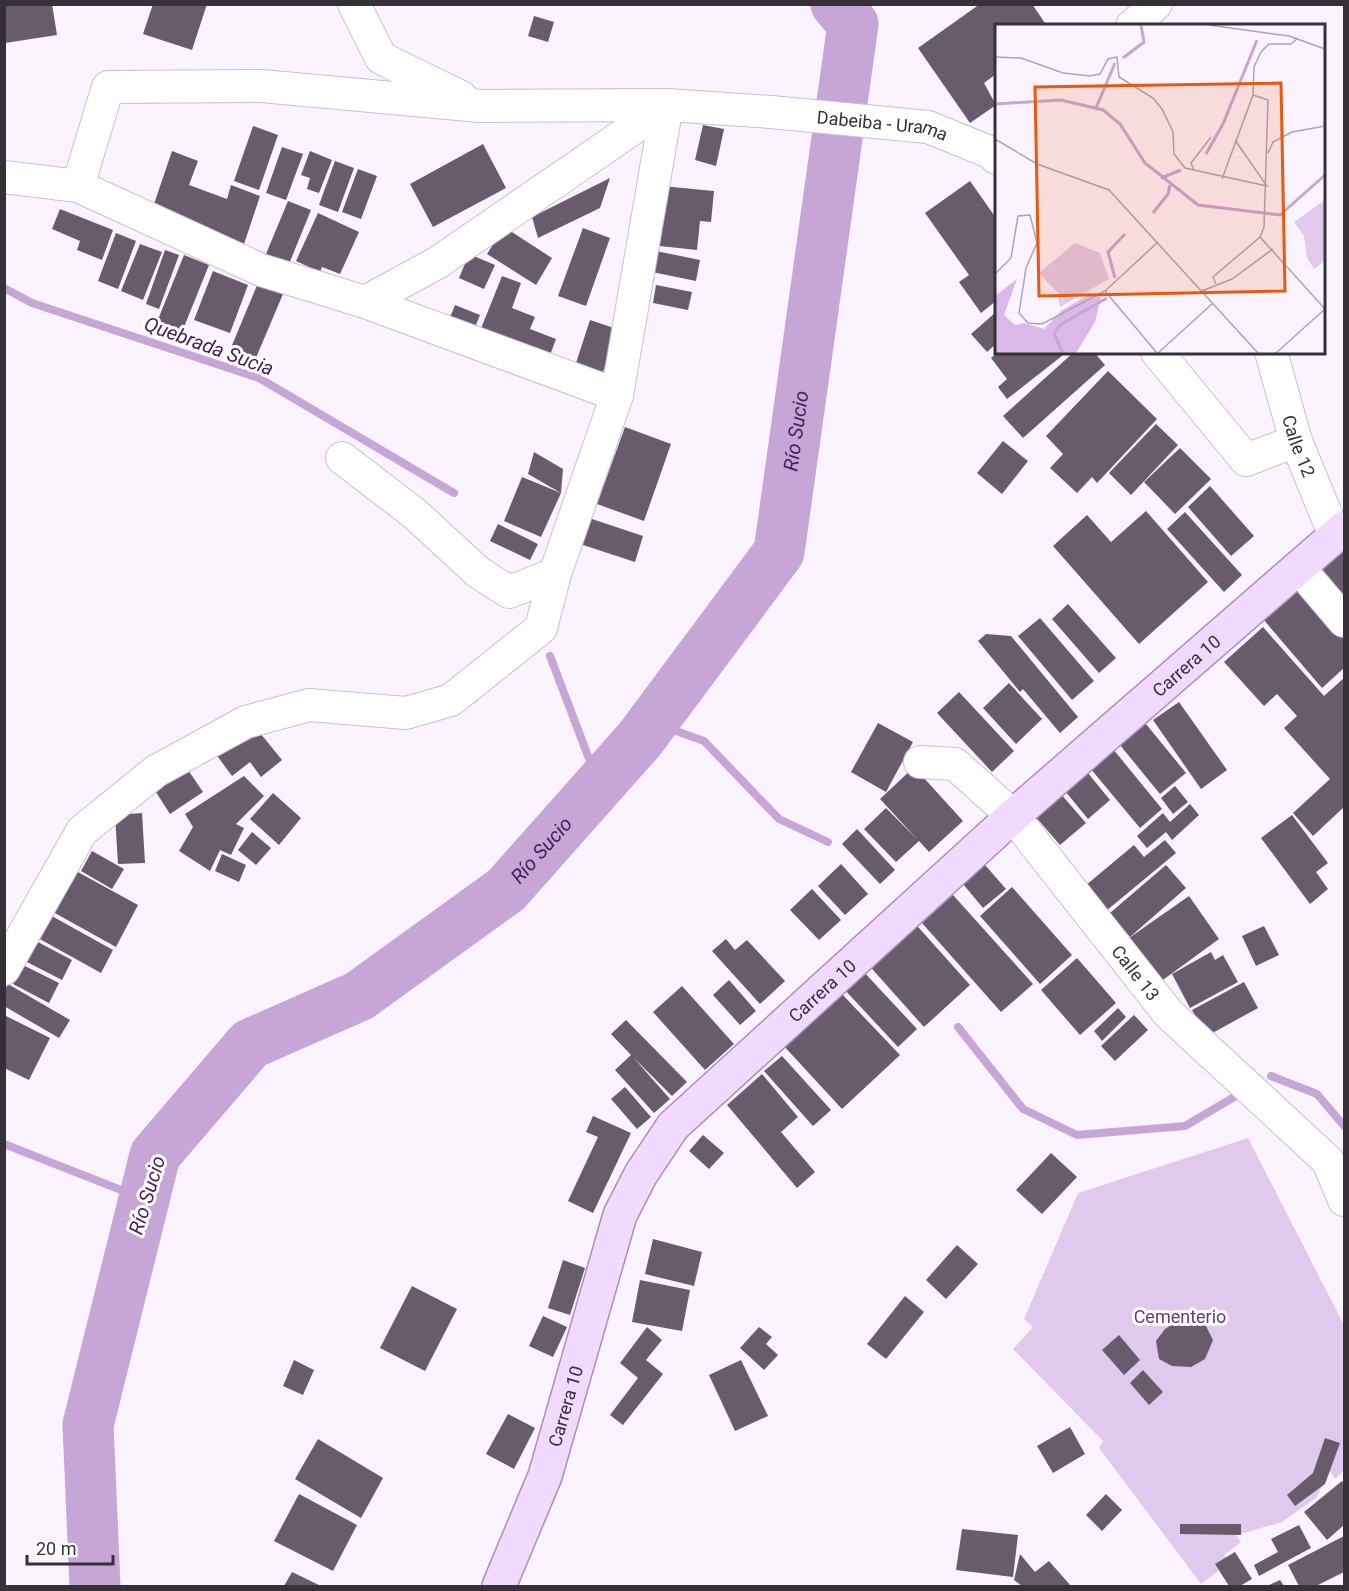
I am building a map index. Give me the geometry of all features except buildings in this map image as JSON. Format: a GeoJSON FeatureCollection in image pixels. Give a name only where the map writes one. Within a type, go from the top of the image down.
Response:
{"type":"FeatureCollection","features":[{"type":"Feature","properties":{"kind":"main road","name":"Carrera 10"},"geometry":{"type":"LineString","coordinates":[[499,1587],[545,1476],[620,1215],[641,1174],[673,1126],[1013,816],[1340,532]]}},
{"type":"Feature","properties":{"kind":"street"},"geometry":{"type":"LineString","coordinates":[[354,4],[381,58],[480,106]]}},
{"type":"Feature","properties":{"kind":"street"},"geometry":{"type":"LineString","coordinates":[[1134,24],[1156,4]]}},
{"type":"Feature","properties":{"kind":"street","name":"Dabeiba - Urama"},"geometry":{"type":"LineString","coordinates":[[78,186],[108,87],[262,86],[480,106],[667,105],[771,112],[928,127],[995,153]]}},
{"type":"Feature","properties":{"kind":"street"},"geometry":{"type":"LineString","coordinates":[[365,302],[437,262],[667,105]]}},
{"type":"Feature","properties":{"kind":"street"},"geometry":{"type":"LineString","coordinates":[[4,969],[82,831],[156,771],[246,722],[309,705],[406,713],[451,700],[541,628],[555,573],[617,395],[667,105]]}},
{"type":"Feature","properties":{"kind":"street"},"geometry":{"type":"LineString","coordinates":[[4,177],[78,186],[261,270],[365,302],[617,395]]}},
{"type":"Feature","properties":{"kind":"street"},"geometry":{"type":"LineString","coordinates":[[1159,354],[1246,460],[1296,441]]}},
{"type":"Feature","properties":{"kind":"street","name":"Calle 12"},"geometry":{"type":"LineString","coordinates":[[1271,354],[1296,441],[1340,532]]}},
{"type":"Feature","properties":{"kind":"street"},"geometry":{"type":"LineString","coordinates":[[342,459],[415,514],[478,572],[509,592],[555,573]]}},
{"type":"Feature","properties":{"kind":"street"},"geometry":{"type":"LineString","coordinates":[[1299,568],[1344,621]]}},
{"type":"Feature","properties":{"kind":"street","name":"Calle 13"},"geometry":{"type":"LineString","coordinates":[[920,762],[955,764],[1013,816],[1168,1013],[1336,1154],[1344,1200]]}},
{"type":"Feature","properties":{"kind":"green space","name":"Cementerio"},"geometry":{"type":"Polygon","coordinates":[[[1248,1138],[1344,1325],[1344,1471],[1335,1479],[1330,1471],[1316,1498],[1282,1522],[1236,1535],[1241,1542],[1224,1555],[1230,1562],[1201,1584],[1099,1448],[1103,1441],[1013,1349],[1033,1327],[1024,1319],[1078,1193],[1248,1138]]]}},
{"type":"Feature","properties":{"kind":"waterway","name":"Río Sucio"},"geometry":{"type":"LineString","coordinates":[[95,1586],[88,1425],[155,1155],[250,1044],[359,996],[506,890],[640,739],[779,552],[853,24],[836,4]]}},
{"type":"Feature","properties":{"kind":"waterway","name":"Quebrada Sucia"},"geometry":{"type":"LineString","coordinates":[[4,288],[32,303],[259,378],[454,493]]}},
{"type":"Feature","properties":{"kind":"waterway"},"geometry":{"type":"LineString","coordinates":[[550,656],[599,785]]}},
{"type":"Feature","properties":{"kind":"waterway"},"geometry":{"type":"LineString","coordinates":[[647,730],[676,731],[704,741],[779,819],[828,842]]}},
{"type":"Feature","properties":{"kind":"waterway"},"geometry":{"type":"LineString","coordinates":[[958,1027],[1023,1109],[1077,1135],[1185,1126],[1241,1093]]}},
{"type":"Feature","properties":{"kind":"waterway"},"geometry":{"type":"LineString","coordinates":[[1271,1076],[1317,1094],[1344,1126]]}},
{"type":"Feature","properties":{"kind":"waterway"},"geometry":{"type":"LineString","coordinates":[[4,1144],[144,1199]]}}]}
